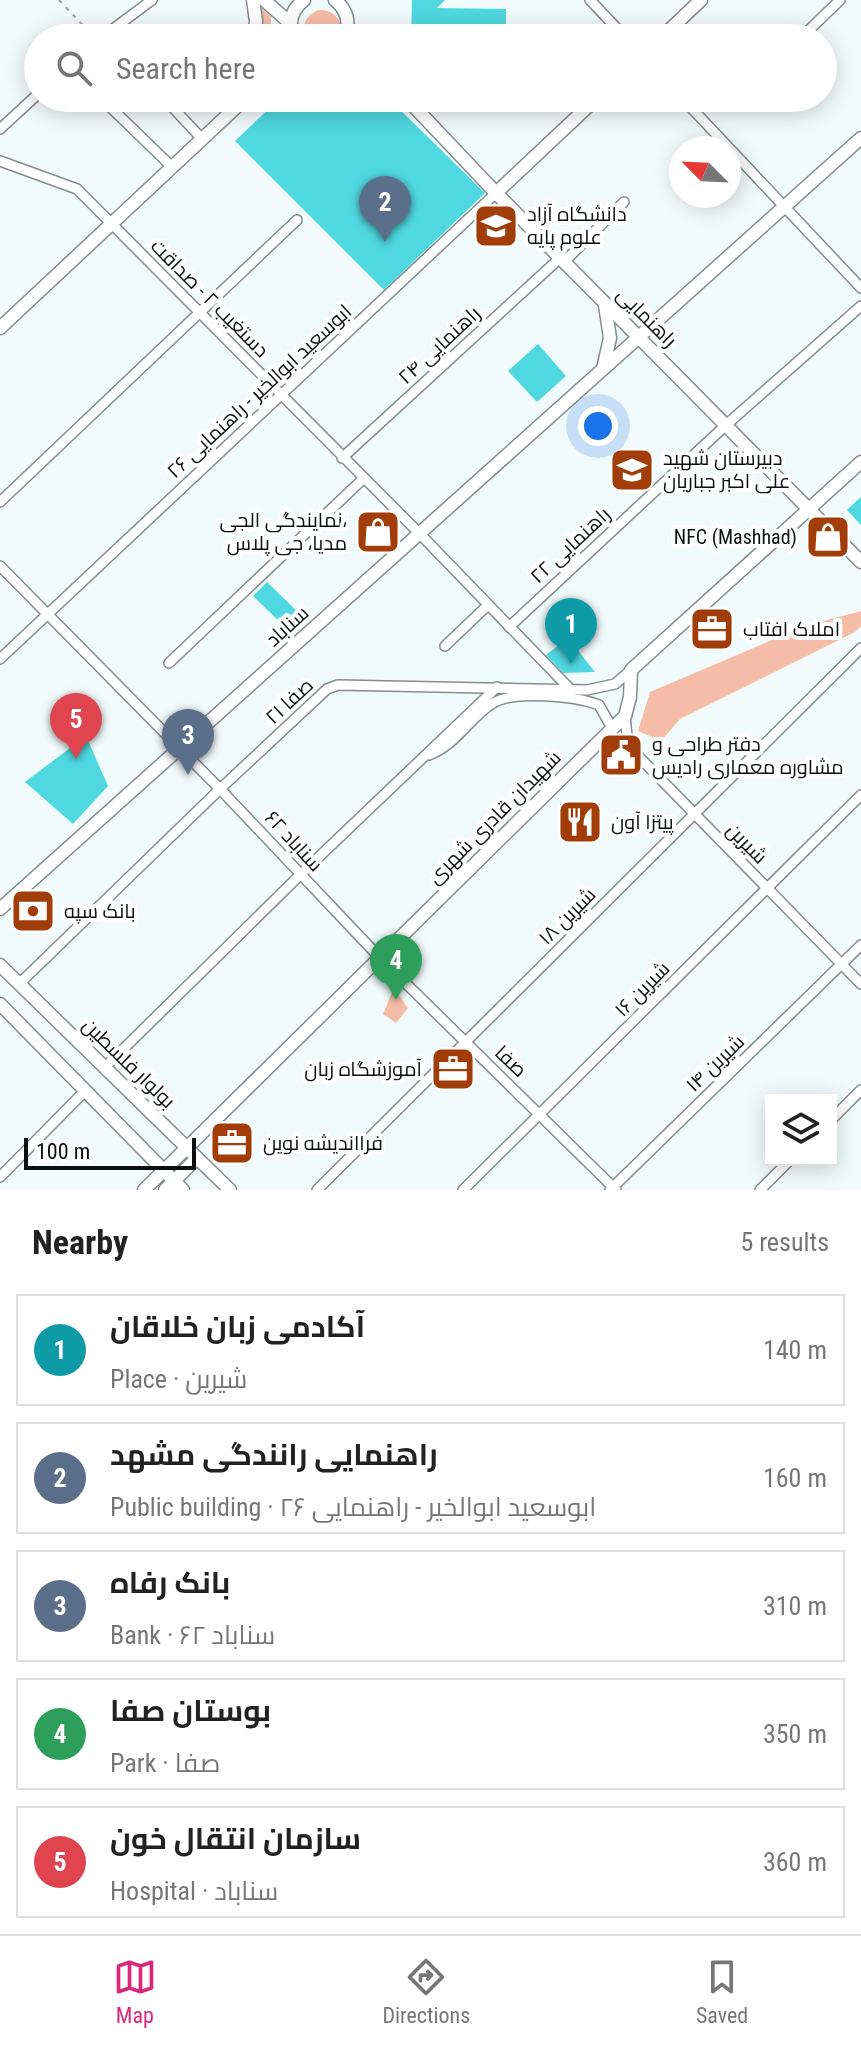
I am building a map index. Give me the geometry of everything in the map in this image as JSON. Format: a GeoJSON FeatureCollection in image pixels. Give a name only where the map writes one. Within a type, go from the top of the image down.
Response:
{"type":"FeatureCollection","features":[{"type":"Feature","properties":{"kind":"main road"},"geometry":{"type":"LineString","coordinates":[[253,0],[256,24]]}},
{"type":"Feature","properties":{"kind":"main road"},"geometry":{"type":"LineString","coordinates":[[264,0],[290,23],[295,9],[304,0]]}},
{"type":"Feature","properties":{"kind":"main road"},"geometry":{"type":"LineString","coordinates":[[335,0],[346,14],[348,24]]}},
{"type":"Feature","properties":{"kind":"main road"},"geometry":{"type":"LineString","coordinates":[[676,24],[701,0]]}},
{"type":"Feature","properties":{"kind":"main road"},"geometry":{"type":"LineString","coordinates":[[0,328],[230,112]]}},
{"type":"Feature","properties":{"kind":"main road","name":"راهنمایی"},"geometry":{"type":"LineString","coordinates":[[419,112],[861,562]]}},
{"type":"Feature","properties":{"kind":"main road"},"geometry":{"type":"LineString","coordinates":[[496,193],[582,112]]}},
{"type":"Feature","properties":{"kind":"main road","name":"سناباد"},"geometry":{"type":"LineString","coordinates":[[0,909],[861,138]]}},
{"type":"Feature","properties":{"kind":"main road"},"geometry":{"type":"LineString","coordinates":[[601,372],[610,338],[605,303]]}},
{"type":"Feature","properties":{"kind":"main road"},"geometry":{"type":"LineString","coordinates":[[625,716],[630,697],[631,670],[861,462]]}},
{"type":"Feature","properties":{"kind":"main road","name":"شهیدان قادری شهری"},"geometry":{"type":"LineString","coordinates":[[192,1153],[625,716]]}},
{"type":"Feature","properties":{"kind":"main road","name":"بولوار فلسطین"},"geometry":{"type":"LineString","coordinates":[[0,965],[230,1190]]}},
{"type":"Feature","properties":{"kind":"main road"},"geometry":{"type":"LineString","coordinates":[[0,1004],[164,1170],[174,1187]]}},
{"type":"Feature","properties":{"kind":"main road"},"geometry":{"type":"LineString","coordinates":[[144,1190],[164,1170],[192,1153]]}},
{"type":"Feature","properties":{"kind":"main road"},"geometry":{"type":"LineString","coordinates":[[174,1187],[192,1153]]}},
{"type":"Feature","properties":{"kind":"street"},"geometry":{"type":"LineString","coordinates":[[118,24],[152,0]]}},
{"type":"Feature","properties":{"kind":"street"},"geometry":{"type":"LineString","coordinates":[[590,0],[613,24]]}},
{"type":"Feature","properties":{"kind":"street"},"geometry":{"type":"LineString","coordinates":[[815,24],[840,0]]}},
{"type":"Feature","properties":{"kind":"street"},"geometry":{"type":"LineString","coordinates":[[0,129],[24,107]]}},
{"type":"Feature","properties":{"kind":"street"},"geometry":{"type":"LineString","coordinates":[[115,112],[172,167]]}},
{"type":"Feature","properties":{"kind":"street"},"geometry":{"type":"LineString","coordinates":[[177,112],[202,139]]}},
{"type":"Feature","properties":{"kind":"street"},"geometry":{"type":"LineString","coordinates":[[695,112],[861,288]]}},
{"type":"Feature","properties":{"kind":"street","name":"دستغیب ۲ - صداقت"},"geometry":{"type":"LineString","coordinates":[[0,161],[77,189],[419,533]]}},
{"type":"Feature","properties":{"kind":"street","name":"ابوسعید ابوالخیر - راهنمایی ۲۶"},"geometry":{"type":"LineString","coordinates":[[0,659],[496,193]]}},
{"type":"Feature","properties":{"kind":"street","name":"راهنمایی ۲۴"},"geometry":{"type":"LineString","coordinates":[[342,458],[624,202]]}},
{"type":"Feature","properties":{"kind":"street"},"geometry":{"type":"LineString","coordinates":[[0,502],[297,220]]}},
{"type":"Feature","properties":{"kind":"street","name":"راهنمایی ۲۲"},"geometry":{"type":"LineString","coordinates":[[509,627],[726,425],[861,306]]}},
{"type":"Feature","properties":{"kind":"street"},"geometry":{"type":"LineString","coordinates":[[169,663],[363,479]]}},
{"type":"Feature","properties":{"kind":"street"},"geometry":{"type":"LineString","coordinates":[[419,533],[570,689]]}},
{"type":"Feature","properties":{"kind":"street","name":"سناباد ۶۲"},"geometry":{"type":"LineString","coordinates":[[0,566],[220,789],[381,959]]}},
{"type":"Feature","properties":{"kind":"street"},"geometry":{"type":"LineString","coordinates":[[445,646],[488,605]]}},
{"type":"Feature","properties":{"kind":"street","name":"شیرین ۱۸"},"geometry":{"type":"LineString","coordinates":[[317,1190],[861,648]]}},
{"type":"Feature","properties":{"kind":"street","name":"صفا ۲۱"},"geometry":{"type":"LineString","coordinates":[[19,984],[327,689],[338,685],[587,690],[615,684],[631,670]]}},
{"type":"Feature","properties":{"kind":"street"},"geometry":{"type":"LineString","coordinates":[[105,1067],[497,687]]}},
{"type":"Feature","properties":{"kind":"street"},"geometry":{"type":"LineString","coordinates":[[422,758],[442,750],[494,702],[519,696],[585,700],[599,705],[612,728]]}},
{"type":"Feature","properties":{"kind":"street","name":"شیرین"},"geometry":{"type":"LineString","coordinates":[[625,716],[627,736],[639,757],[861,984]]}},
{"type":"Feature","properties":{"kind":"street","name":"شیرین ۱۶"},"geometry":{"type":"LineString","coordinates":[[463,1190],[861,795]]}},
{"type":"Feature","properties":{"kind":"street","name":"شیرین ۱۴"},"geometry":{"type":"LineString","coordinates":[[613,1189],[861,945]]}},
{"type":"Feature","properties":{"kind":"street","name":"صفا"},"geometry":{"type":"LineString","coordinates":[[381,959],[613,1189]]}},
{"type":"Feature","properties":{"kind":"street"},"geometry":{"type":"LineString","coordinates":[[837,1114],[861,1090]]}},
{"type":"Feature","properties":{"kind":"street"},"geometry":{"type":"LineString","coordinates":[[0,1177],[85,1091]]}},
{"type":"Feature","properties":{"kind":"street"},"geometry":{"type":"LineString","coordinates":[[760,1190],[784,1166]]}},
{"type":"Feature","properties":{"kind":"path"},"geometry":{"type":"LineString","coordinates":[[59,0],[84,24]]}},
{"type":"Feature","properties":{"kind":"shaded area"},"geometry":{"type":"Polygon","coordinates":[[[258,4],[271,17],[271,24],[257,24],[258,4]]]}},
{"type":"Feature","properties":{"kind":"shaded area"},"geometry":{"type":"Polygon","coordinates":[[[324,10],[334,14],[340,24],[305,24],[310,15],[324,10]]]}},
{"type":"Feature","properties":{"kind":"shaded area"},"geometry":{"type":"Polygon","coordinates":[[[861,611],[861,626],[855,632],[680,719],[661,741],[638,731],[650,692],[805,626],[861,611]]]}},
{"type":"Feature","properties":{"kind":"shaded area"},"geometry":{"type":"Polygon","coordinates":[[[394,988],[408,1008],[396,1023],[383,1014],[394,988]]]}},
{"type":"Feature","properties":{"kind":"building"},"geometry":{"type":"Polygon","coordinates":[[[412,0],[445,0],[437,8],[506,9],[506,24],[411,24],[412,0]]]}},
{"type":"Feature","properties":{"kind":"building"},"geometry":{"type":"Polygon","coordinates":[[[265,112],[402,112],[485,193],[384,290],[235,141],[265,112]]]}},
{"type":"Feature","properties":{"kind":"building"},"geometry":{"type":"Polygon","coordinates":[[[538,344],[566,376],[537,402],[508,371],[538,344]]]}},
{"type":"Feature","properties":{"kind":"building"},"geometry":{"type":"Polygon","coordinates":[[[861,497],[861,525],[847,510],[861,497]]]}},
{"type":"Feature","properties":{"kind":"building"},"geometry":{"type":"Polygon","coordinates":[[[267,582],[301,615],[287,629],[253,596],[267,582]]]}},
{"type":"Feature","properties":{"kind":"building"},"geometry":{"type":"Polygon","coordinates":[[[568,638],[595,672],[563,673],[546,655],[568,638]]]}},
{"type":"Feature","properties":{"kind":"building"},"geometry":{"type":"Polygon","coordinates":[[[86,736],[108,786],[73,824],[25,782],[86,736]]]}},
{"type":"Feature","properties":{"kind":"place","name":"دانشگاه آزاد علوم پایه"},"geometry":{"type":"Point","coordinates":[496,226]}},
{"type":"Feature","properties":{"kind":"place","name":"راهنمایی رانندگی مشهد"},"geometry":{"type":"Point","coordinates":[385,242]}},
{"type":"Feature","properties":{"kind":"place","name":"دبیرستان شهید علی اکبر جباریان"},"geometry":{"type":"Point","coordinates":[632,470]}},
{"type":"Feature","properties":{"kind":"place","name":"نمایندگی الجی، مدیا، جی پلاس"},"geometry":{"type":"Point","coordinates":[378,532]}},
{"type":"Feature","properties":{"kind":"place","name":"NFC (Mashhad)"},"geometry":{"type":"Point","coordinates":[828,537]}},
{"type":"Feature","properties":{"kind":"place","name":"املاک افتاب"},"geometry":{"type":"Point","coordinates":[712,629]}},
{"type":"Feature","properties":{"kind":"place","name":"آکادمی زبان خلاقان"},"geometry":{"type":"Point","coordinates":[571,664]}},
{"type":"Feature","properties":{"kind":"place","name":"دفتر طراحی و مشاوره معماری رادیس"},"geometry":{"type":"Point","coordinates":[621,755]}},
{"type":"Feature","properties":{"kind":"place","name":"سازمان انتقال خون"},"geometry":{"type":"Point","coordinates":[76,759]}},
{"type":"Feature","properties":{"kind":"place","name":"بانک رفاه"},"geometry":{"type":"Point","coordinates":[188,775]}},
{"type":"Feature","properties":{"kind":"place","name":"پیتزا آون"},"geometry":{"type":"Point","coordinates":[580,822]}},
{"type":"Feature","properties":{"kind":"place","name":"بانک سپه"},"geometry":{"type":"Point","coordinates":[33,911]}},
{"type":"Feature","properties":{"kind":"place","name":"بوستان صفا"},"geometry":{"type":"Point","coordinates":[396,1000]}},
{"type":"Feature","properties":{"kind":"place","name":"آموزشگاه زبان"},"geometry":{"type":"Point","coordinates":[453,1069]}},
{"type":"Feature","properties":{"kind":"place","name":"فرااندیشه نوین"},"geometry":{"type":"Point","coordinates":[232,1143]}}]}
